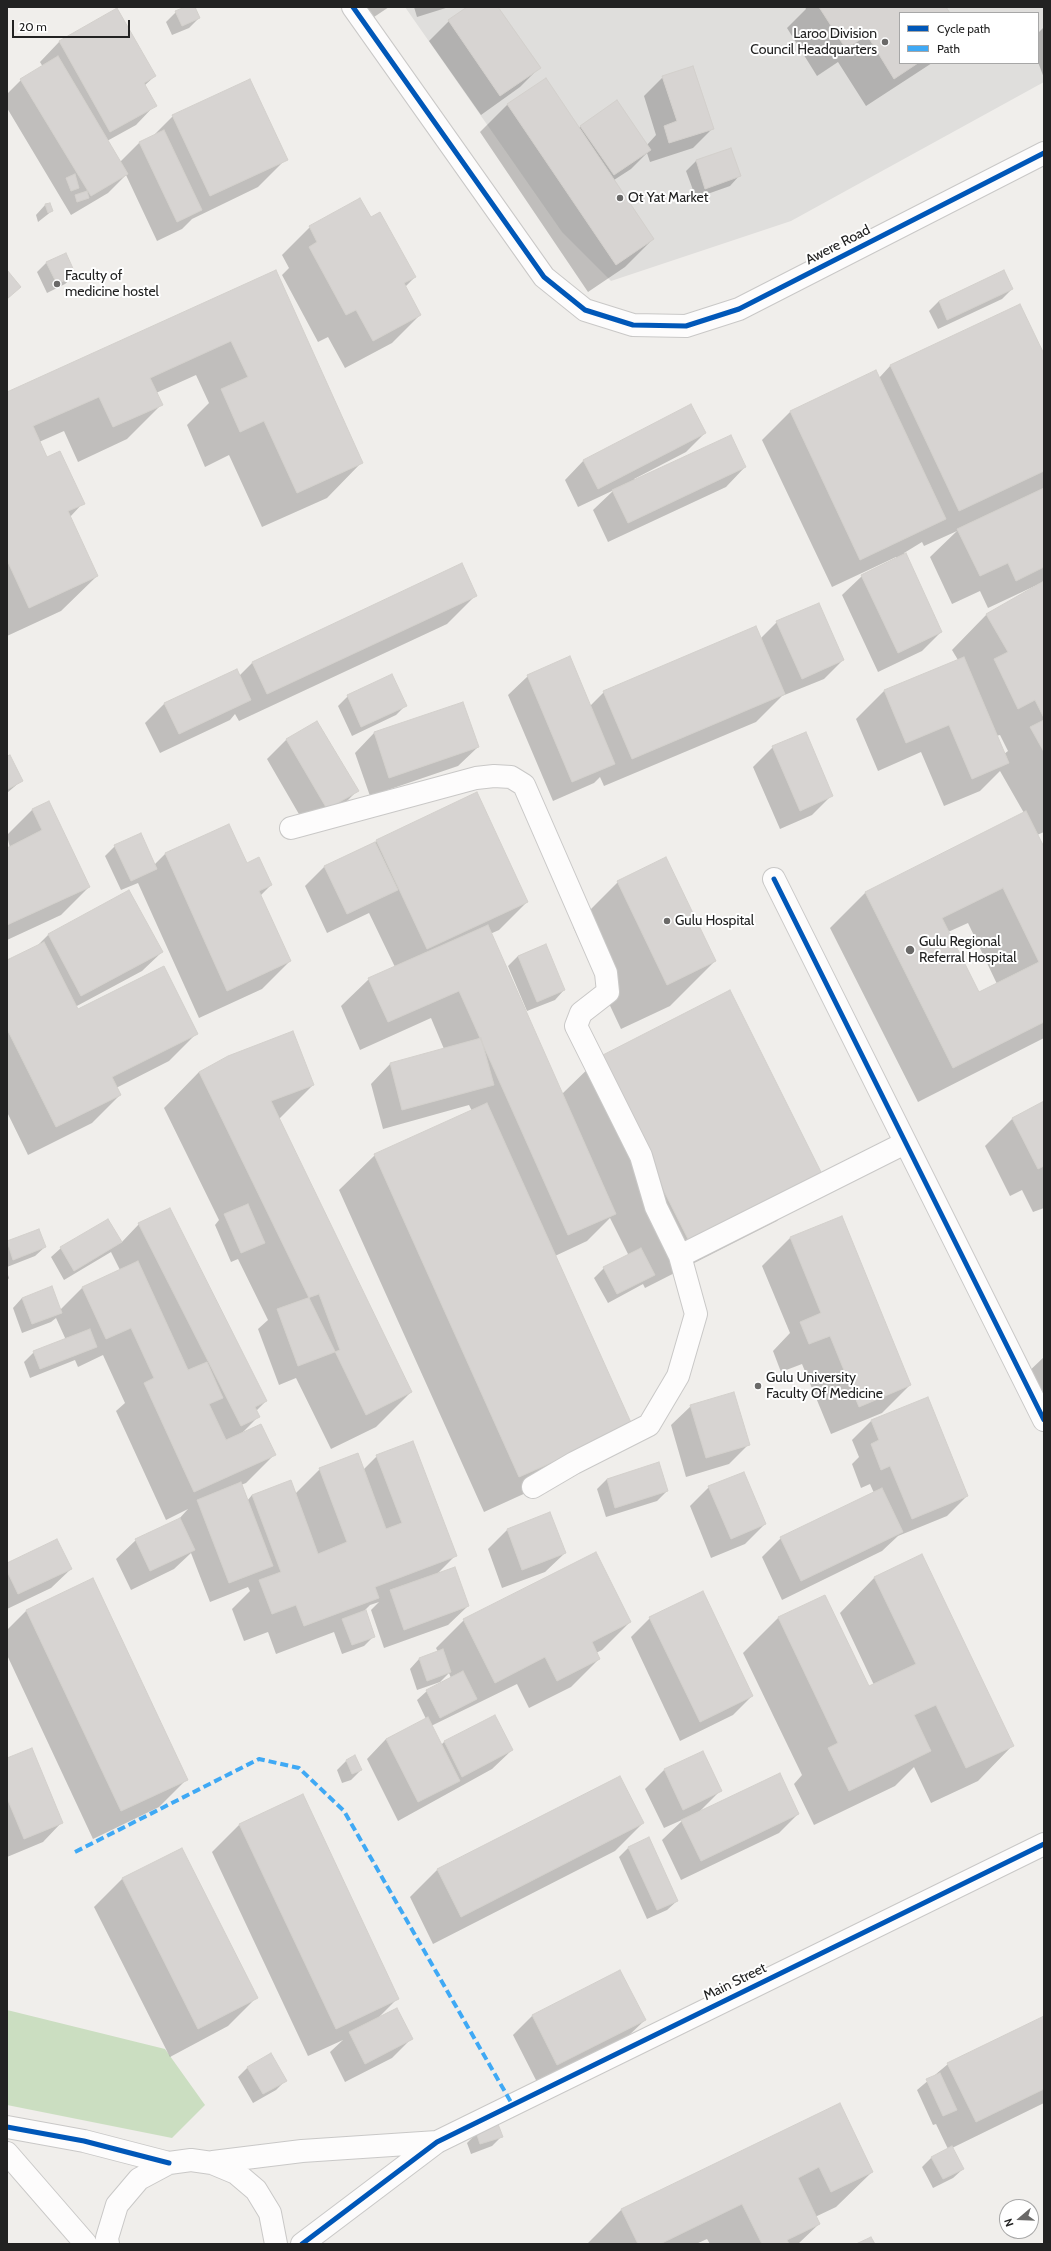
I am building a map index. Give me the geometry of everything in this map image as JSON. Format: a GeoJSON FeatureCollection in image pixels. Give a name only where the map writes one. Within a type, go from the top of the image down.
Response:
{"type":"FeatureCollection","features":[{"type":"Feature","properties":{"kind":"street","name":"Awere Road"},"geometry":{"type":"LineString","coordinates":[[353,7],[544,277],[585,310],[633,325],[686,326],[739,309],[1044,153]]}},
{"type":"Feature","properties":{"kind":"street"},"geometry":{"type":"LineString","coordinates":[[291,828],[476,778],[494,776],[511,777],[524,785],[606,973],[608,992],[581,1013],[576,1026],[641,1156],[656,1207],[680,1256],[696,1314],[678,1376],[649,1425],[574,1463],[533,1487]]}},
{"type":"Feature","properties":{"kind":"street"},"geometry":{"type":"LineString","coordinates":[[774,879],[1044,1420]]}},
{"type":"Feature","properties":{"kind":"street"},"geometry":{"type":"LineString","coordinates":[[680,1256],[905,1143]]}},
{"type":"Feature","properties":{"kind":"street","name":"Main Street"},"geometry":{"type":"LineString","coordinates":[[437,2142],[1044,1844]]}},
{"type":"Feature","properties":{"kind":"street"},"geometry":{"type":"LineString","coordinates":[[7,2127],[84,2141],[170,2163]]}},
{"type":"Feature","properties":{"kind":"street"},"geometry":{"type":"LineString","coordinates":[[212,2163],[302,2151],[437,2142]]}},
{"type":"Feature","properties":{"kind":"street"},"geometry":{"type":"LineString","coordinates":[[302,2244],[437,2142]]}},
{"type":"Feature","properties":{"kind":"street"},"geometry":{"type":"LineString","coordinates":[[7,2153],[86,2244]]}},
{"type":"Feature","properties":{"kind":"street"},"geometry":{"type":"LineString","coordinates":[[108,2244],[107,2238],[117,2205],[139,2179],[170,2163],[190,2160],[212,2163],[236,2173],[256,2190],[270,2213],[277,2238],[276,2244]]}},
{"type":"Feature","properties":{"kind":"shaded area"},"geometry":{"type":"Polygon","coordinates":[[[405,7],[1044,7],[1044,82],[791,221],[611,281],[562,232],[405,7]]]}},
{"type":"Feature","properties":{"kind":"green space"},"geometry":{"type":"Polygon","coordinates":[[[7,2010],[165,2049],[205,2105],[172,2138],[7,2105],[7,2010]]]}},
{"type":"Feature","properties":{"kind":"building"},"geometry":{"type":"Polygon","coordinates":[[[185,7],[195,7],[200,18],[182,26],[175,11],[185,7]]]}},
{"type":"Feature","properties":{"kind":"building"},"geometry":{"type":"Polygon","coordinates":[[[467,7],[498,7],[541,68],[500,96],[448,20],[467,7]]]}},
{"type":"Feature","properties":{"kind":"building","name":"Laroo Division Council Headquarters"},"geometry":{"type":"Polygon","coordinates":[[[819,7],[946,7],[949,12],[899,12],[899,64],[916,64],[894,79],[867,35],[846,49],[819,7]]]}},
{"type":"Feature","properties":{"kind":"building"},"geometry":{"type":"Polygon","coordinates":[[[117,8],[156,76],[144,83],[157,106],[110,132],[59,41],[117,8]]]}},
{"type":"Feature","properties":{"kind":"building"},"geometry":{"type":"Polygon","coordinates":[[[58,56],[128,174],[91,196],[20,79],[58,56]]]}},
{"type":"Feature","properties":{"kind":"building"},"geometry":{"type":"Polygon","coordinates":[[[693,66],[714,129],[669,143],[664,126],[677,121],[662,76],[693,66]]]}},
{"type":"Feature","properties":{"kind":"building"},"geometry":{"type":"Polygon","coordinates":[[[546,78],[654,239],[616,265],[507,104],[546,78]]]}},
{"type":"Feature","properties":{"kind":"building"},"geometry":{"type":"Polygon","coordinates":[[[250,79],[288,160],[210,196],[172,115],[250,79]]]}},
{"type":"Feature","properties":{"kind":"building"},"geometry":{"type":"Polygon","coordinates":[[[617,100],[651,150],[614,175],[580,126],[617,100]]]}},
{"type":"Feature","properties":{"kind":"building"},"geometry":{"type":"Polygon","coordinates":[[[164,130],[202,210],[177,222],[139,142],[164,130]]]}},
{"type":"Feature","properties":{"kind":"building"},"geometry":{"type":"Polygon","coordinates":[[[731,148],[741,176],[705,189],[696,160],[731,148]]]}},
{"type":"Feature","properties":{"kind":"building"},"geometry":{"type":"Polygon","coordinates":[[[75,174],[79,188],[71,191],[66,178],[75,174]]]}},
{"type":"Feature","properties":{"kind":"building"},"geometry":{"type":"Polygon","coordinates":[[[87,191],[89,198],[77,202],[75,195],[87,191]]]}},
{"type":"Feature","properties":{"kind":"building"},"geometry":{"type":"Polygon","coordinates":[[[360,198],[371,217],[380,212],[416,277],[404,283],[421,315],[373,341],[356,310],[346,315],[309,247],[317,242],[309,226],[360,198]]]}},
{"type":"Feature","properties":{"kind":"building"},"geometry":{"type":"Polygon","coordinates":[[[50,203],[53,211],[48,213],[45,204],[50,203]]]}},
{"type":"Feature","properties":{"kind":"building"},"geometry":{"type":"Polygon","coordinates":[[[66,253],[76,275],[57,284],[46,262],[66,253]]]}},
{"type":"Feature","properties":{"kind":"building"},"geometry":{"type":"Polygon","coordinates":[[[7,270],[21,287],[7,299],[7,270]]]}},
{"type":"Feature","properties":{"kind":"building"},"geometry":{"type":"Polygon","coordinates":[[[276,270],[363,463],[297,493],[264,421],[240,432],[221,389],[248,377],[231,341],[150,378],[163,405],[113,427],[99,397],[33,426],[47,457],[60,451],[85,504],[68,511],[98,576],[29,608],[7,560],[7,392],[276,270]]]}},
{"type":"Feature","properties":{"kind":"building"},"geometry":{"type":"Polygon","coordinates":[[[1004,270],[1013,289],[947,320],[939,301],[1004,270]]]}},
{"type":"Feature","properties":{"kind":"building"},"geometry":{"type":"Polygon","coordinates":[[[1020,304],[1044,354],[1044,471],[959,511],[890,365],[1020,304]]]}},
{"type":"Feature","properties":{"kind":"building"},"geometry":{"type":"Polygon","coordinates":[[[876,370],[946,519],[860,560],[790,411],[876,370]]]}},
{"type":"Feature","properties":{"kind":"building"},"geometry":{"type":"Polygon","coordinates":[[[691,404],[706,433],[598,489],[583,460],[691,404]]]}},
{"type":"Feature","properties":{"kind":"building"},"geometry":{"type":"Polygon","coordinates":[[[731,435],[746,467],[628,523],[612,490],[731,435]]]}},
{"type":"Feature","properties":{"kind":"building"},"geometry":{"type":"Polygon","coordinates":[[[1044,488],[1044,567],[1016,581],[1008,563],[980,576],[957,529],[1044,488]]]}},
{"type":"Feature","properties":{"kind":"building"},"geometry":{"type":"Polygon","coordinates":[[[906,553],[942,632],[898,653],[861,575],[906,553]]]}},
{"type":"Feature","properties":{"kind":"building"},"geometry":{"type":"Polygon","coordinates":[[[462,563],[477,596],[267,694],[252,662],[462,563]]]}},
{"type":"Feature","properties":{"kind":"building"},"geometry":{"type":"Polygon","coordinates":[[[1044,581],[1044,718],[1035,700],[1018,709],[994,659],[1008,652],[986,614],[1044,581]]]}},
{"type":"Feature","properties":{"kind":"building"},"geometry":{"type":"Polygon","coordinates":[[[819,603],[844,660],[802,679],[776,621],[819,603]]]}},
{"type":"Feature","properties":{"kind":"building"},"geometry":{"type":"Polygon","coordinates":[[[756,626],[785,694],[632,759],[603,691],[756,626]]]}},
{"type":"Feature","properties":{"kind":"building"},"geometry":{"type":"Polygon","coordinates":[[[570,656],[615,764],[572,782],[527,675],[570,656]]]}},
{"type":"Feature","properties":{"kind":"building"},"geometry":{"type":"Polygon","coordinates":[[[964,657],[1009,763],[972,779],[949,725],[906,743],[884,690],[964,657]]]}},
{"type":"Feature","properties":{"kind":"building"},"geometry":{"type":"Polygon","coordinates":[[[237,669],[251,700],[179,734],[164,703],[237,669]]]}},
{"type":"Feature","properties":{"kind":"building"},"geometry":{"type":"Polygon","coordinates":[[[392,674],[407,706],[361,727],[347,695],[392,674]]]}},
{"type":"Feature","properties":{"kind":"building"},"geometry":{"type":"Polygon","coordinates":[[[463,702],[479,747],[389,778],[374,732],[463,702]]]}},
{"type":"Feature","properties":{"kind":"building"},"geometry":{"type":"Polygon","coordinates":[[[1044,720],[1044,752],[1030,727],[1044,720]]]}},
{"type":"Feature","properties":{"kind":"building"},"geometry":{"type":"Polygon","coordinates":[[[317,721],[359,791],[327,809],[286,739],[317,721]]]}},
{"type":"Feature","properties":{"kind":"building"},"geometry":{"type":"Polygon","coordinates":[[[806,732],[833,796],[800,811],[772,746],[806,732]]]}},
{"type":"Feature","properties":{"kind":"building"},"geometry":{"type":"Polygon","coordinates":[[[10,755],[23,781],[8,789],[7,756],[10,755]]]}},
{"type":"Feature","properties":{"kind":"building"},"geometry":{"type":"Polygon","coordinates":[[[477,792],[528,902],[427,949],[376,840],[477,792]]]}},
{"type":"Feature","properties":{"kind":"building"},"geometry":{"type":"Polygon","coordinates":[[[49,801],[90,887],[7,925],[7,848],[42,830],[32,809],[49,801]]]}},
{"type":"Feature","properties":{"kind":"building"},"geometry":{"type":"Polygon","coordinates":[[[1026,811],[1044,847],[1044,1022],[953,1068],[865,892],[1026,811]],[[1003,888],[942,918],[979,992],[1039,962],[1003,888]]]}},
{"type":"Feature","properties":{"kind":"building"},"geometry":{"type":"Polygon","coordinates":[[[229,824],[247,863],[259,857],[272,885],[259,891],[291,961],[227,991],[165,853],[229,824]]]}},
{"type":"Feature","properties":{"kind":"building"},"geometry":{"type":"Polygon","coordinates":[[[141,833],[157,869],[131,881],[114,845],[141,833]]]}},
{"type":"Feature","properties":{"kind":"building"},"geometry":{"type":"Polygon","coordinates":[[[375,842],[398,890],[347,914],[324,866],[375,842]]]}},
{"type":"Feature","properties":{"kind":"building","name":"Gulu Hospital"},"geometry":{"type":"Polygon","coordinates":[[[666,857],[716,961],[667,985],[617,881],[666,857]]]}},
{"type":"Feature","properties":{"kind":"building"},"geometry":{"type":"Polygon","coordinates":[[[129,890],[163,952],[81,996],[48,934],[129,890]]]}},
{"type":"Feature","properties":{"kind":"building"},"geometry":{"type":"Polygon","coordinates":[[[488,925],[616,1214],[568,1235],[459,991],[388,1022],[368,978],[488,925]]]}},
{"type":"Feature","properties":{"kind":"building"},"geometry":{"type":"Polygon","coordinates":[[[44,942],[78,1009],[164,966],[198,1034],[112,1077],[121,1095],[56,1127],[7,1029],[7,960],[44,942]]]}},
{"type":"Feature","properties":{"kind":"building"},"geometry":{"type":"Polygon","coordinates":[[[546,944],[565,990],[537,1002],[518,956],[546,944]]]}},
{"type":"Feature","properties":{"kind":"building"},"geometry":{"type":"Polygon","coordinates":[[[730,990],[823,1176],[690,1243],[597,1058],[730,990]]]}},
{"type":"Feature","properties":{"kind":"building"},"geometry":{"type":"Polygon","coordinates":[[[293,1031],[314,1085],[271,1101],[412,1392],[366,1415],[199,1072],[228,1056],[293,1031]]]}},
{"type":"Feature","properties":{"kind":"building"},"geometry":{"type":"Polygon","coordinates":[[[481,1038],[494,1085],[402,1110],[390,1063],[481,1038]]]}},
{"type":"Feature","properties":{"kind":"building"},"geometry":{"type":"Polygon","coordinates":[[[1044,1101],[1044,1166],[1038,1169],[1012,1118],[1044,1101]]]}},
{"type":"Feature","properties":{"kind":"building"},"geometry":{"type":"Polygon","coordinates":[[[487,1103],[633,1427],[519,1477],[374,1154],[487,1103]]]}},
{"type":"Feature","properties":{"kind":"building"},"geometry":{"type":"Polygon","coordinates":[[[248,1204],[265,1243],[241,1253],[224,1214],[248,1204]]]}},
{"type":"Feature","properties":{"kind":"building"},"geometry":{"type":"Polygon","coordinates":[[[170,1208],[267,1401],[255,1407],[260,1417],[241,1426],[138,1223],[170,1208]]]}},
{"type":"Feature","properties":{"kind":"building"},"geometry":{"type":"Polygon","coordinates":[[[842,1216],[911,1385],[859,1407],[830,1336],[809,1344],[800,1322],[821,1313],[790,1237],[842,1216]]]}},
{"type":"Feature","properties":{"kind":"building"},"geometry":{"type":"Polygon","coordinates":[[[108,1219],[122,1242],[74,1271],[60,1247],[108,1219]]]}},
{"type":"Feature","properties":{"kind":"building"},"geometry":{"type":"Polygon","coordinates":[[[39,1229],[46,1247],[13,1260],[7,1241],[39,1229]]]}},
{"type":"Feature","properties":{"kind":"building"},"geometry":{"type":"Polygon","coordinates":[[[641,1248],[655,1275],[617,1294],[603,1267],[641,1248]]]}},
{"type":"Feature","properties":{"kind":"building"},"geometry":{"type":"Polygon","coordinates":[[[138,1261],[188,1370],[207,1362],[223,1398],[209,1404],[226,1440],[261,1424],[276,1455],[194,1492],[144,1383],[154,1378],[131,1328],[106,1339],[82,1287],[138,1261]]]}},
{"type":"Feature","properties":{"kind":"building"},"geometry":{"type":"Polygon","coordinates":[[[52,1286],[62,1313],[32,1324],[22,1298],[52,1286]]]}},
{"type":"Feature","properties":{"kind":"building"},"geometry":{"type":"Polygon","coordinates":[[[319,1294],[340,1350],[298,1366],[277,1309],[319,1294]]]}},
{"type":"Feature","properties":{"kind":"building"},"geometry":{"type":"Polygon","coordinates":[[[90,1329],[97,1347],[40,1369],[33,1351],[90,1329]]]}},
{"type":"Feature","properties":{"kind":"building"},"geometry":{"type":"Polygon","coordinates":[[[734,1392],[750,1445],[706,1458],[690,1405],[734,1392]]]}},
{"type":"Feature","properties":{"kind":"building"},"geometry":{"type":"Polygon","coordinates":[[[928,1397],[968,1496],[912,1519],[890,1466],[881,1470],[871,1444],[879,1440],[871,1420],[928,1397]]]}},
{"type":"Feature","properties":{"kind":"building"},"geometry":{"type":"Polygon","coordinates":[[[413,1441],[457,1556],[375,1587],[379,1598],[304,1626],[296,1605],[272,1614],[259,1580],[281,1572],[252,1495],[291,1480],[318,1554],[347,1542],[319,1468],[358,1453],[386,1529],[402,1523],[376,1455],[413,1441]]]}},
{"type":"Feature","properties":{"kind":"building"},"geometry":{"type":"Polygon","coordinates":[[[659,1462],[668,1491],[615,1508],[607,1479],[659,1462]]]}},
{"type":"Feature","properties":{"kind":"building"},"geometry":{"type":"Polygon","coordinates":[[[744,1472],[766,1524],[731,1539],[708,1486],[744,1472]]]}},
{"type":"Feature","properties":{"kind":"building"},"geometry":{"type":"Polygon","coordinates":[[[241,1482],[273,1566],[229,1583],[197,1500],[241,1482]]]}},
{"type":"Feature","properties":{"kind":"building"},"geometry":{"type":"Polygon","coordinates":[[[882,1488],[903,1532],[801,1581],[780,1537],[882,1488]]]}},
{"type":"Feature","properties":{"kind":"building"},"geometry":{"type":"Polygon","coordinates":[[[550,1512],[566,1553],[522,1570],[507,1529],[550,1512]]]}},
{"type":"Feature","properties":{"kind":"building"},"geometry":{"type":"Polygon","coordinates":[[[180,1518],[195,1550],[150,1571],[135,1539],[180,1518]]]}},
{"type":"Feature","properties":{"kind":"building"},"geometry":{"type":"Polygon","coordinates":[[[57,1539],[72,1569],[18,1594],[7,1571],[7,1563],[57,1539]]]}},
{"type":"Feature","properties":{"kind":"building"},"geometry":{"type":"Polygon","coordinates":[[[596,1552],[631,1622],[592,1642],[600,1659],[557,1681],[545,1657],[495,1683],[463,1619],[596,1552]]]}},
{"type":"Feature","properties":{"kind":"building"},"geometry":{"type":"Polygon","coordinates":[[[922,1554],[1014,1746],[966,1768],[936,1705],[914,1715],[931,1751],[849,1791],[828,1748],[838,1743],[778,1617],[825,1595],[869,1686],[916,1664],[874,1577],[922,1554]]]}},
{"type":"Feature","properties":{"kind":"building"},"geometry":{"type":"Polygon","coordinates":[[[455,1567],[469,1606],[404,1630],[390,1590],[455,1567]]]}},
{"type":"Feature","properties":{"kind":"building"},"geometry":{"type":"Polygon","coordinates":[[[93,1578],[188,1780],[121,1811],[26,1610],[93,1578]]]}},
{"type":"Feature","properties":{"kind":"building"},"geometry":{"type":"Polygon","coordinates":[[[703,1591],[753,1696],[700,1722],[649,1617],[703,1591]]]}},
{"type":"Feature","properties":{"kind":"building"},"geometry":{"type":"Polygon","coordinates":[[[366,1610],[375,1637],[352,1645],[342,1619],[366,1610]]]}},
{"type":"Feature","properties":{"kind":"building"},"geometry":{"type":"Polygon","coordinates":[[[443,1649],[451,1672],[427,1681],[419,1658],[443,1649]]]}},
{"type":"Feature","properties":{"kind":"building"},"geometry":{"type":"Polygon","coordinates":[[[463,1671],[477,1699],[440,1718],[426,1690],[463,1671]]]}},
{"type":"Feature","properties":{"kind":"building"},"geometry":{"type":"Polygon","coordinates":[[[495,1715],[513,1750],[462,1777],[444,1741],[495,1715]]]}},
{"type":"Feature","properties":{"kind":"building"},"geometry":{"type":"Polygon","coordinates":[[[428,1717],[460,1781],[418,1802],[386,1739],[428,1717]]]}},
{"type":"Feature","properties":{"kind":"building"},"geometry":{"type":"Polygon","coordinates":[[[32,1748],[63,1823],[24,1839],[7,1798],[7,1758],[32,1748]]]}},
{"type":"Feature","properties":{"kind":"building"},"geometry":{"type":"Polygon","coordinates":[[[703,1751],[722,1791],[683,1810],[664,1769],[703,1751]]]}},
{"type":"Feature","properties":{"kind":"building"},"geometry":{"type":"Polygon","coordinates":[[[355,1755],[362,1770],[352,1774],[346,1760],[355,1755]]]}},
{"type":"Feature","properties":{"kind":"building"},"geometry":{"type":"Polygon","coordinates":[[[780,1773],[799,1814],[701,1861],[681,1820],[780,1773]]]}},
{"type":"Feature","properties":{"kind":"building"},"geometry":{"type":"Polygon","coordinates":[[[620,1776],[644,1823],[461,1917],[437,1869],[620,1776]]]}},
{"type":"Feature","properties":{"kind":"building"},"geometry":{"type":"Polygon","coordinates":[[[303,1794],[399,1999],[336,2029],[239,1824],[303,1794]]]}},
{"type":"Feature","properties":{"kind":"building"},"geometry":{"type":"Polygon","coordinates":[[[649,1837],[678,1901],[657,1910],[628,1847],[649,1837]]]}},
{"type":"Feature","properties":{"kind":"building"},"geometry":{"type":"Polygon","coordinates":[[[182,1848],[258,1998],[198,2029],[122,1878],[182,1848]]]}},
{"type":"Feature","properties":{"kind":"building"},"geometry":{"type":"Polygon","coordinates":[[[620,1970],[646,2020],[557,2065],[532,2015],[620,1970]]]}},
{"type":"Feature","properties":{"kind":"building"},"geometry":{"type":"Polygon","coordinates":[[[397,2008],[413,2039],[365,2064],[349,2032],[397,2008]]]}},
{"type":"Feature","properties":{"kind":"building"},"geometry":{"type":"Polygon","coordinates":[[[1044,2016],[1044,2089],[976,2122],[947,2063],[1044,2016]]]}},
{"type":"Feature","properties":{"kind":"building"},"geometry":{"type":"Polygon","coordinates":[[[271,2053],[287,2081],[263,2094],[247,2067],[271,2053]]]}},
{"type":"Feature","properties":{"kind":"building"},"geometry":{"type":"Polygon","coordinates":[[[940,2073],[957,2110],[943,2116],[926,2079],[940,2073]]]}},
{"type":"Feature","properties":{"kind":"building"},"geometry":{"type":"Polygon","coordinates":[[[840,2103],[873,2172],[831,2192],[819,2167],[798,2178],[820,2224],[787,2240],[789,2244],[762,2244],[742,2204],[660,2244],[638,2244],[621,2209],[840,2103]]]}},
{"type":"Feature","properties":{"kind":"building"},"geometry":{"type":"Polygon","coordinates":[[[498,2124],[503,2137],[480,2144],[476,2132],[498,2124]]]}},
{"type":"Feature","properties":{"kind":"building"},"geometry":{"type":"Polygon","coordinates":[[[952,2146],[964,2169],[943,2179],[931,2157],[952,2146]]]}},
{"type":"Feature","properties":{"kind":"building"},"geometry":{"type":"Polygon","coordinates":[[[871,2237],[875,2244],[856,2244],[871,2237]]]}},
{"type":"Feature","properties":{"kind":"marked path"},"geometry":{"type":"LineString","coordinates":[[75,1852],[259,1759],[299,1768],[344,1811],[512,2104]]}},
{"type":"Feature","properties":{"kind":"cycle path"},"geometry":{"type":"LineString","coordinates":[[353,7],[544,277],[585,310],[633,325],[686,326],[739,309],[1044,153]]}},
{"type":"Feature","properties":{"kind":"cycle path"},"geometry":{"type":"LineString","coordinates":[[774,879],[1044,1420]]}},
{"type":"Feature","properties":{"kind":"cycle path"},"geometry":{"type":"LineString","coordinates":[[302,2244],[437,2142],[1044,1844]]}},
{"type":"Feature","properties":{"kind":"cycle path"},"geometry":{"type":"LineString","coordinates":[[7,2127],[84,2141],[169,2163]]}},
{"type":"Feature","properties":{"kind":"place","name":"Laroo Division Council Headquarters"},"geometry":{"type":"Point","coordinates":[885,42]}},
{"type":"Feature","properties":{"kind":"place","name":"Ot Yat Market"},"geometry":{"type":"Point","coordinates":[620,198]}},
{"type":"Feature","properties":{"kind":"place","name":"Faculty of medicine hostel"},"geometry":{"type":"Point","coordinates":[57,284]}},
{"type":"Feature","properties":{"kind":"place","name":"Gulu Hospital"},"geometry":{"type":"Point","coordinates":[667,921]}},
{"type":"Feature","properties":{"kind":"place","name":"Gulu Regional Referral Hospital"},"geometry":{"type":"Point","coordinates":[910,950]}},
{"type":"Feature","properties":{"kind":"place","name":"Gulu University Faculty Of Medicine"},"geometry":{"type":"Point","coordinates":[758,1386]}}]}
